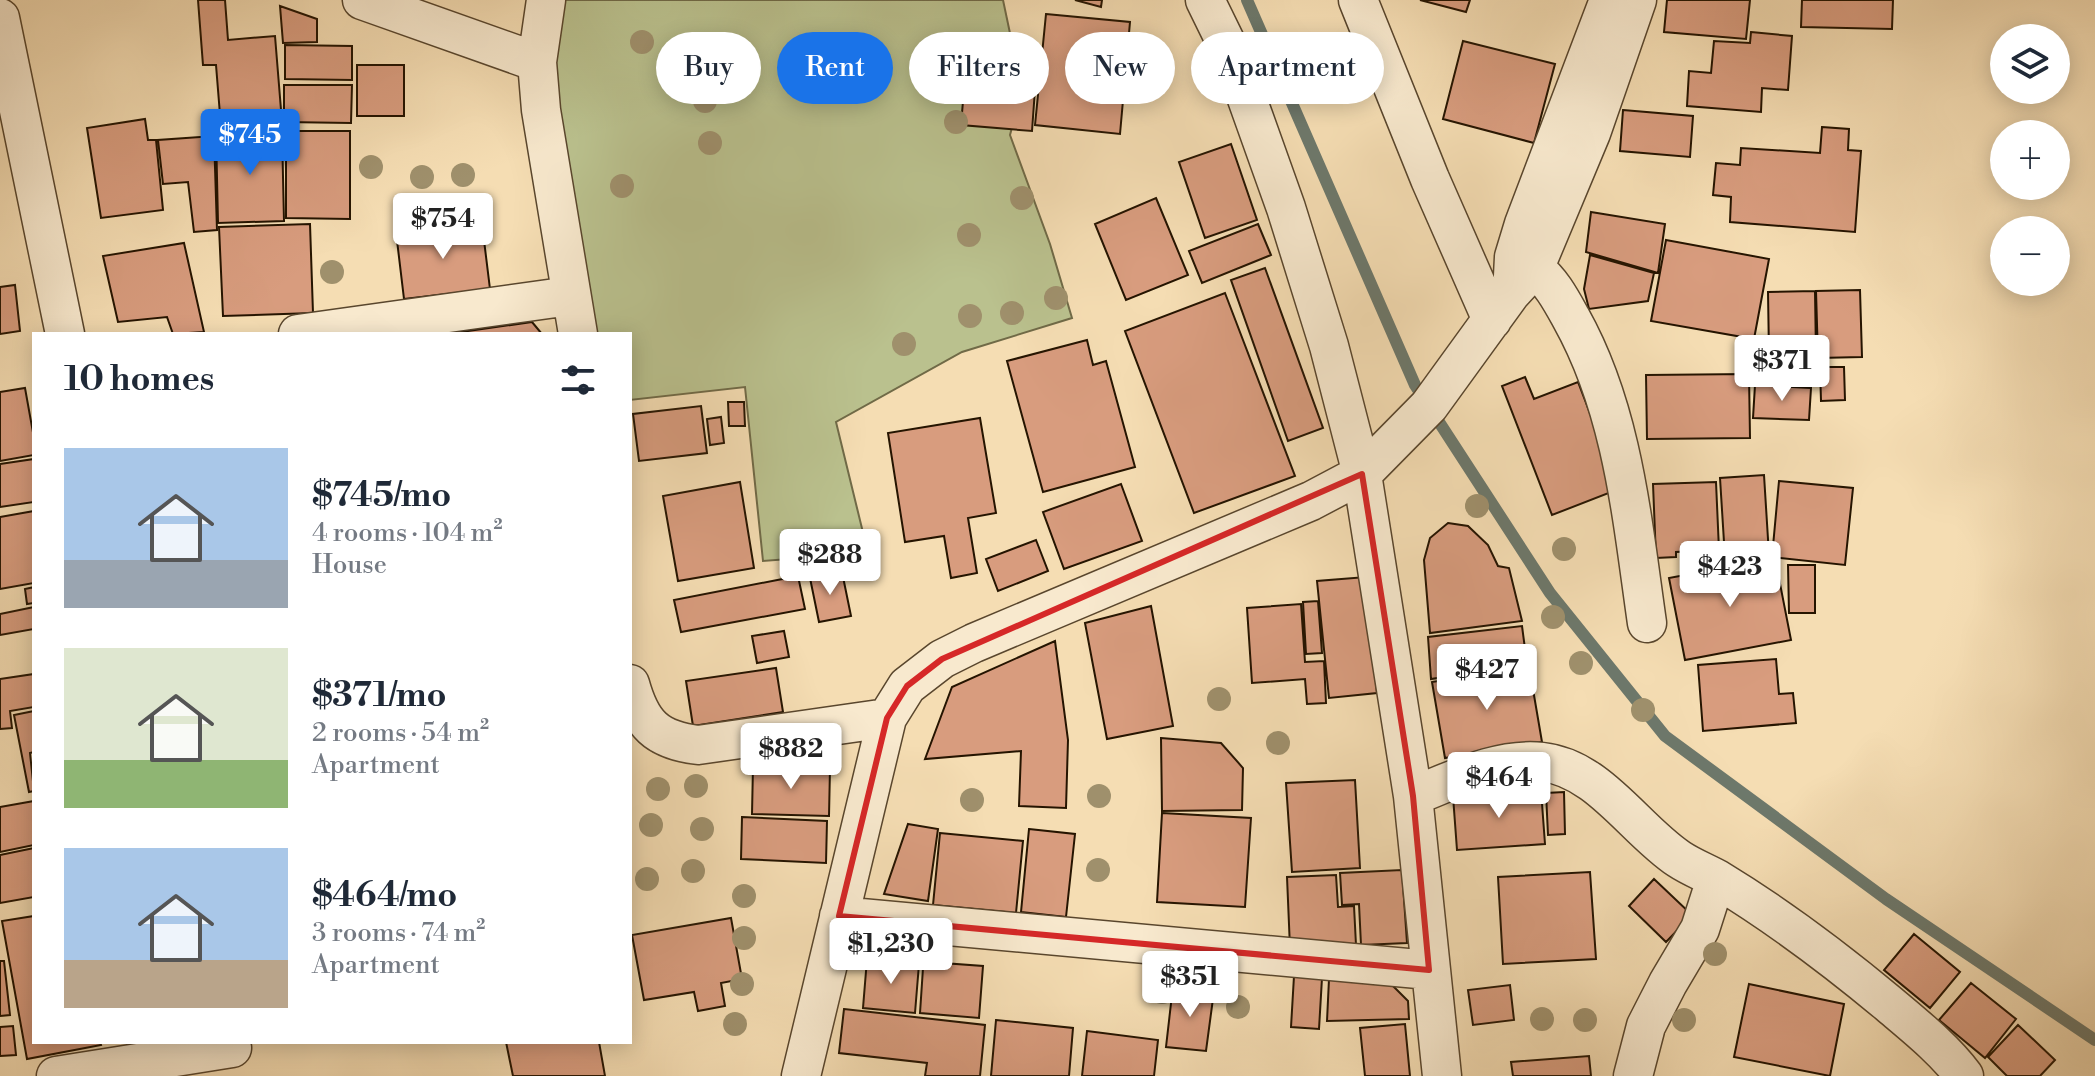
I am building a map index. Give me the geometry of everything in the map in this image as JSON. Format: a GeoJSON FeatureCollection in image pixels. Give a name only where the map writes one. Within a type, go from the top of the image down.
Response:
{"type":"FeatureCollection","features":[{"type":"Feature","properties":{"kind":"street"},"geometry":{"type":"LineString","coordinates":[[362,0],[537,62]]}},
{"type":"Feature","properties":{"kind":"street"},"geometry":{"type":"LineString","coordinates":[[546,0],[537,62],[541,110],[578,332]]}},
{"type":"Feature","properties":{"kind":"street"},"geometry":{"type":"LineString","coordinates":[[1205,0],[1230,51],[1286,208],[1329,346],[1362,474],[1413,796],[1442,1076]]}},
{"type":"Feature","properties":{"kind":"street"},"geometry":{"type":"LineString","coordinates":[[1358,0],[1430,179],[1513,284]]}},
{"type":"Feature","properties":{"kind":"street"},"geometry":{"type":"LineString","coordinates":[[1513,284],[1609,0]]}},
{"type":"Feature","properties":{"kind":"street"},"geometry":{"type":"LineString","coordinates":[[801,1076],[887,718],[907,686],[952,654],[1311,501],[1362,474],[1429,406],[1513,284],[1591,133],[1637,0]]}},
{"type":"Feature","properties":{"kind":"street"},"geometry":{"type":"LineString","coordinates":[[0,18],[65,332]]}},
{"type":"Feature","properties":{"kind":"street"},"geometry":{"type":"LineString","coordinates":[[1513,284],[1548,282],[1584,340],[1605,392],[1626,476],[1647,623]]}},
{"type":"Feature","properties":{"kind":"street"},"geometry":{"type":"LineString","coordinates":[[312,332],[570,296]]}},
{"type":"Feature","properties":{"kind":"street"},"geometry":{"type":"LineString","coordinates":[[632,692],[636,707],[660,735],[677,742],[698,745],[887,718]]}},
{"type":"Feature","properties":{"kind":"street"},"geometry":{"type":"LineString","coordinates":[[1413,796],[1514,762],[1541,762],[1565,768],[1611,798],[1680,860],[1716,879],[1830,955],[1908,1020],[1964,1076]]}},
{"type":"Feature","properties":{"kind":"street"},"geometry":{"type":"LineString","coordinates":[[1633,1076],[1646,1026],[1700,929],[1716,879]]}},
{"type":"Feature","properties":{"kind":"street"},"geometry":{"type":"LineString","coordinates":[[839,916],[1429,970]]}},
{"type":"Feature","properties":{"kind":"street"},"geometry":{"type":"LineString","coordinates":[[56,1076],[234,1055]]}},
{"type":"Feature","properties":{"kind":"highlighted area"},"geometry":{"type":"Polygon","coordinates":[[[1362,474],[1413,796],[1429,970],[839,916],[887,718],[907,686],[942,659],[1362,474]]]}},
{"type":"Feature","properties":{"kind":"green space"},"geometry":{"type":"Polygon","coordinates":[[[564,0],[1003,0],[1010,32],[909,32],[909,104],[1018,104],[1010,135],[1050,244],[1072,318],[962,352],[836,422],[868,553],[763,561],[745,387],[632,400],[632,332],[576,332],[553,27],[564,0]]]}},
{"type":"Feature","properties":{"kind":"building"},"geometry":{"type":"Polygon","coordinates":[[[198,0],[225,0],[228,40],[275,36],[282,122],[221,127],[216,65],[203,65],[198,0]]]}},
{"type":"Feature","properties":{"kind":"building"},"geometry":{"type":"Polygon","coordinates":[[[1075,0],[1102,0],[1101,7],[1075,0]]]}},
{"type":"Feature","properties":{"kind":"building"},"geometry":{"type":"Polygon","coordinates":[[[1420,0],[1470,0],[1466,12],[1420,0]]]}},
{"type":"Feature","properties":{"kind":"building"},"geometry":{"type":"Polygon","coordinates":[[[1667,0],[1750,0],[1746,39],[1664,32],[1667,0]]]}},
{"type":"Feature","properties":{"kind":"building"},"geometry":{"type":"Polygon","coordinates":[[[1802,0],[1893,0],[1892,29],[1801,27],[1802,0]]]}},
{"type":"Feature","properties":{"kind":"building"},"geometry":{"type":"Polygon","coordinates":[[[280,6],[317,19],[317,42],[283,43],[280,6]]]}},
{"type":"Feature","properties":{"kind":"building"},"geometry":{"type":"Polygon","coordinates":[[[1046,14],[1130,22],[1129,32],[1065,32],[1065,104],[1123,104],[1120,134],[1035,125],[1037,104],[1049,104],[1049,32],[1044,32],[1046,14]]]}},
{"type":"Feature","properties":{"kind":"building"},"geometry":{"type":"Polygon","coordinates":[[[1751,32],[1792,36],[1788,90],[1762,88],[1761,112],[1687,106],[1689,71],[1711,73],[1714,41],[1750,43],[1751,32]]]}},
{"type":"Feature","properties":{"kind":"building"},"geometry":{"type":"Polygon","coordinates":[[[1463,41],[1555,64],[1534,143],[1443,119],[1463,41]]]}},
{"type":"Feature","properties":{"kind":"building"},"geometry":{"type":"Polygon","coordinates":[[[285,45],[352,46],[352,80],[285,79],[285,45]]]}},
{"type":"Feature","properties":{"kind":"building"},"geometry":{"type":"Polygon","coordinates":[[[357,65],[404,65],[404,116],[357,116],[357,65]]]}},
{"type":"Feature","properties":{"kind":"building"},"geometry":{"type":"Polygon","coordinates":[[[284,85],[352,85],[351,123],[284,122],[284,85]]]}},
{"type":"Feature","properties":{"kind":"building"},"geometry":{"type":"Polygon","coordinates":[[[963,104],[1034,104],[1032,131],[961,125],[963,104]]]}},
{"type":"Feature","properties":{"kind":"building"},"geometry":{"type":"Polygon","coordinates":[[[1623,110],[1693,116],[1690,157],[1620,151],[1623,110]]]}},
{"type":"Feature","properties":{"kind":"building"},"geometry":{"type":"Polygon","coordinates":[[[145,119],[148,140],[156,140],[163,210],[101,218],[87,128],[145,119]]]}},
{"type":"Feature","properties":{"kind":"building"},"geometry":{"type":"Polygon","coordinates":[[[1822,127],[1849,129],[1848,150],[1861,151],[1855,232],[1730,222],[1731,197],[1713,195],[1716,163],[1740,165],[1741,148],[1820,153],[1822,127]]]}},
{"type":"Feature","properties":{"kind":"building"},"geometry":{"type":"Polygon","coordinates":[[[286,131],[350,131],[350,219],[286,218],[286,131]]]}},
{"type":"Feature","properties":{"kind":"building"},"geometry":{"type":"Polygon","coordinates":[[[282,132],[284,221],[218,223],[216,133],[282,132]]]}},
{"type":"Feature","properties":{"kind":"building"},"geometry":{"type":"Polygon","coordinates":[[[214,136],[217,230],[194,232],[188,182],[163,184],[158,140],[214,136]]]}},
{"type":"Feature","properties":{"kind":"building"},"geometry":{"type":"Polygon","coordinates":[[[1231,144],[1257,220],[1205,238],[1179,162],[1231,144]]]}},
{"type":"Feature","properties":{"kind":"building"},"geometry":{"type":"Polygon","coordinates":[[[1156,198],[1188,275],[1126,300],[1095,224],[1156,198]]]}},
{"type":"Feature","properties":{"kind":"building"},"geometry":{"type":"Polygon","coordinates":[[[1591,212],[1665,224],[1658,273],[1586,252],[1591,212]]]}},
{"type":"Feature","properties":{"kind":"building"},"geometry":{"type":"Polygon","coordinates":[[[310,224],[313,313],[223,316],[219,227],[310,224]]]}},
{"type":"Feature","properties":{"kind":"building"},"geometry":{"type":"Polygon","coordinates":[[[482,224],[490,289],[404,299],[396,232],[482,224]]]}},
{"type":"Feature","properties":{"kind":"building"},"geometry":{"type":"Polygon","coordinates":[[[1258,224],[1271,255],[1202,283],[1189,251],[1258,224]]]}},
{"type":"Feature","properties":{"kind":"building"},"geometry":{"type":"Polygon","coordinates":[[[1666,240],[1769,259],[1754,339],[1651,321],[1666,240]]]}},
{"type":"Feature","properties":{"kind":"building"},"geometry":{"type":"Polygon","coordinates":[[[184,243],[204,332],[172,332],[167,317],[118,322],[103,256],[184,243]]]}},
{"type":"Feature","properties":{"kind":"building"},"geometry":{"type":"Polygon","coordinates":[[[1590,255],[1654,273],[1648,301],[1589,309],[1584,289],[1590,255]]]}},
{"type":"Feature","properties":{"kind":"building"},"geometry":{"type":"Polygon","coordinates":[[[1265,268],[1323,428],[1288,441],[1231,280],[1265,268]]]}},
{"type":"Feature","properties":{"kind":"building"},"geometry":{"type":"Polygon","coordinates":[[[15,285],[20,331],[0,334],[0,287],[15,285]]]}},
{"type":"Feature","properties":{"kind":"building"},"geometry":{"type":"Polygon","coordinates":[[[1860,290],[1862,357],[1818,358],[1816,291],[1860,290]]]}},
{"type":"Feature","properties":{"kind":"building"},"geometry":{"type":"Polygon","coordinates":[[[1815,291],[1816,355],[1769,355],[1768,292],[1815,291]]]}},
{"type":"Feature","properties":{"kind":"building"},"geometry":{"type":"Polygon","coordinates":[[[1225,293],[1295,476],[1194,513],[1125,331],[1225,293]]]}},
{"type":"Feature","properties":{"kind":"building"},"geometry":{"type":"Polygon","coordinates":[[[532,322],[540,332],[461,332],[532,322]]]}},
{"type":"Feature","properties":{"kind":"building"},"geometry":{"type":"Polygon","coordinates":[[[1087,340],[1093,365],[1106,361],[1135,467],[1043,492],[1007,361],[1087,340]]]}},
{"type":"Feature","properties":{"kind":"building"},"geometry":{"type":"Polygon","coordinates":[[[1820,367],[1844,367],[1845,400],[1821,401],[1820,367]]]}},
{"type":"Feature","properties":{"kind":"building"},"geometry":{"type":"Polygon","coordinates":[[[1749,374],[1750,438],[1647,439],[1646,375],[1749,374]]]}},
{"type":"Feature","properties":{"kind":"building"},"geometry":{"type":"Polygon","coordinates":[[[1525,377],[1534,399],[1578,382],[1619,489],[1552,515],[1502,386],[1525,377]]]}},
{"type":"Feature","properties":{"kind":"building"},"geometry":{"type":"Polygon","coordinates":[[[1755,385],[1811,388],[1809,420],[1753,418],[1755,385]]]}},
{"type":"Feature","properties":{"kind":"building"},"geometry":{"type":"Polygon","coordinates":[[[25,388],[32,427],[32,455],[0,461],[0,392],[25,388]]]}},
{"type":"Feature","properties":{"kind":"building"},"geometry":{"type":"Polygon","coordinates":[[[728,402],[744,402],[745,426],[729,426],[728,402]]]}},
{"type":"Feature","properties":{"kind":"building"},"geometry":{"type":"Polygon","coordinates":[[[701,406],[707,453],[639,461],[633,414],[701,406]]]}},
{"type":"Feature","properties":{"kind":"building"},"geometry":{"type":"Polygon","coordinates":[[[721,417],[724,443],[710,445],[707,419],[721,417]]]}},
{"type":"Feature","properties":{"kind":"building"},"geometry":{"type":"Polygon","coordinates":[[[980,418],[996,513],[968,518],[977,573],[951,578],[944,536],[905,542],[888,433],[980,418]]]}},
{"type":"Feature","properties":{"kind":"building"},"geometry":{"type":"Polygon","coordinates":[[[32,459],[32,502],[0,507],[0,464],[32,459]]]}},
{"type":"Feature","properties":{"kind":"building"},"geometry":{"type":"Polygon","coordinates":[[[1764,475],[1769,555],[1725,558],[1720,478],[1764,475]]]}},
{"type":"Feature","properties":{"kind":"building"},"geometry":{"type":"Polygon","coordinates":[[[1779,481],[1853,488],[1845,565],[1772,557],[1779,481]]]}},
{"type":"Feature","properties":{"kind":"building"},"geometry":{"type":"Polygon","coordinates":[[[740,482],[754,568],[678,581],[663,496],[740,482]]]}},
{"type":"Feature","properties":{"kind":"building"},"geometry":{"type":"Polygon","coordinates":[[[1716,482],[1719,550],[1676,552],[1676,557],[1656,558],[1653,484],[1716,482]]]}},
{"type":"Feature","properties":{"kind":"building"},"geometry":{"type":"Polygon","coordinates":[[[1121,484],[1142,541],[1064,569],[1043,512],[1121,484]]]}},
{"type":"Feature","properties":{"kind":"building"},"geometry":{"type":"Polygon","coordinates":[[[32,511],[32,583],[0,589],[0,517],[32,511]]]}},
{"type":"Feature","properties":{"kind":"building"},"geometry":{"type":"Polygon","coordinates":[[[1448,523],[1468,526],[1488,545],[1498,566],[1509,568],[1522,621],[1430,633],[1424,560],[1430,538],[1448,523]]]}},
{"type":"Feature","properties":{"kind":"building"},"geometry":{"type":"Polygon","coordinates":[[[1036,540],[1048,571],[998,591],[986,559],[1036,540]]]}},
{"type":"Feature","properties":{"kind":"building"},"geometry":{"type":"Polygon","coordinates":[[[1775,558],[1791,640],[1685,660],[1669,578],[1775,558]]]}},
{"type":"Feature","properties":{"kind":"building"},"geometry":{"type":"Polygon","coordinates":[[[1788,565],[1815,565],[1815,613],[1789,613],[1788,565]]]}},
{"type":"Feature","properties":{"kind":"building"},"geometry":{"type":"Polygon","coordinates":[[[842,572],[851,616],[819,622],[810,578],[842,572]]]}},
{"type":"Feature","properties":{"kind":"building"},"geometry":{"type":"Polygon","coordinates":[[[798,576],[805,609],[681,632],[674,600],[798,576]]]}},
{"type":"Feature","properties":{"kind":"building"},"geometry":{"type":"Polygon","coordinates":[[[1366,577],[1377,693],[1329,698],[1317,581],[1366,577]]]}},
{"type":"Feature","properties":{"kind":"building"},"geometry":{"type":"Polygon","coordinates":[[[32,587],[32,603],[27,604],[25,589],[32,587]]]}},
{"type":"Feature","properties":{"kind":"building"},"geometry":{"type":"Polygon","coordinates":[[[1318,601],[1322,653],[1306,654],[1303,602],[1318,601]]]}},
{"type":"Feature","properties":{"kind":"building"},"geometry":{"type":"Polygon","coordinates":[[[1301,604],[1305,662],[1324,661],[1326,703],[1307,704],[1305,679],[1252,683],[1247,608],[1301,604]]]}},
{"type":"Feature","properties":{"kind":"building"},"geometry":{"type":"Polygon","coordinates":[[[1151,606],[1173,726],[1107,739],[1085,623],[1151,606]]]}},
{"type":"Feature","properties":{"kind":"building"},"geometry":{"type":"Polygon","coordinates":[[[32,607],[32,629],[0,635],[0,614],[32,607]]]}},
{"type":"Feature","properties":{"kind":"building"},"geometry":{"type":"Polygon","coordinates":[[[1522,626],[1527,664],[1431,679],[1428,637],[1522,626]]]}},
{"type":"Feature","properties":{"kind":"building"},"geometry":{"type":"Polygon","coordinates":[[[784,631],[789,657],[757,663],[752,636],[784,631]]]}},
{"type":"Feature","properties":{"kind":"building"},"geometry":{"type":"Polygon","coordinates":[[[1055,641],[1068,740],[1066,808],[1019,806],[1021,751],[925,759],[952,687],[1055,641]]]}},
{"type":"Feature","properties":{"kind":"building"},"geometry":{"type":"Polygon","coordinates":[[[1776,659],[1779,694],[1793,693],[1796,723],[1703,731],[1698,665],[1776,659]]]}},
{"type":"Feature","properties":{"kind":"building"},"geometry":{"type":"Polygon","coordinates":[[[1529,666],[1542,742],[1445,758],[1432,682],[1529,666]]]}},
{"type":"Feature","properties":{"kind":"building"},"geometry":{"type":"Polygon","coordinates":[[[776,668],[783,712],[693,726],[686,681],[776,668]]]}},
{"type":"Feature","properties":{"kind":"building"},"geometry":{"type":"Polygon","coordinates":[[[32,674],[32,707],[10,711],[12,728],[0,729],[0,679],[32,674]]]}},
{"type":"Feature","properties":{"kind":"building"},"geometry":{"type":"Polygon","coordinates":[[[32,711],[32,791],[29,792],[14,715],[32,711]]]}},
{"type":"Feature","properties":{"kind":"building"},"geometry":{"type":"Polygon","coordinates":[[[1161,738],[1221,743],[1243,768],[1242,810],[1162,811],[1161,738]]]}},
{"type":"Feature","properties":{"kind":"building"},"geometry":{"type":"Polygon","coordinates":[[[753,766],[830,768],[829,816],[752,814],[753,766]]]}},
{"type":"Feature","properties":{"kind":"building"},"geometry":{"type":"Polygon","coordinates":[[[1355,780],[1360,868],[1292,872],[1286,783],[1355,780]]]}},
{"type":"Feature","properties":{"kind":"building"},"geometry":{"type":"Polygon","coordinates":[[[1541,790],[1545,844],[1457,850],[1453,796],[1541,790]]]}},
{"type":"Feature","properties":{"kind":"building"},"geometry":{"type":"Polygon","coordinates":[[[1564,792],[1565,834],[1548,835],[1546,793],[1564,792]]]}},
{"type":"Feature","properties":{"kind":"building"},"geometry":{"type":"Polygon","coordinates":[[[32,801],[32,845],[0,852],[0,807],[32,801]]]}},
{"type":"Feature","properties":{"kind":"building"},"geometry":{"type":"Polygon","coordinates":[[[1162,813],[1251,818],[1245,907],[1157,902],[1162,813]]]}},
{"type":"Feature","properties":{"kind":"building"},"geometry":{"type":"Polygon","coordinates":[[[742,817],[827,821],[826,863],[741,859],[742,817]]]}},
{"type":"Feature","properties":{"kind":"building"},"geometry":{"type":"Polygon","coordinates":[[[908,824],[938,829],[928,901],[884,894],[908,824]]]}},
{"type":"Feature","properties":{"kind":"building"},"geometry":{"type":"Polygon","coordinates":[[[1029,829],[1075,834],[1066,917],[1021,912],[1029,829]]]}},
{"type":"Feature","properties":{"kind":"building"},"geometry":{"type":"Polygon","coordinates":[[[940,833],[1023,841],[1016,913],[933,905],[940,833]]]}},
{"type":"Feature","properties":{"kind":"building"},"geometry":{"type":"Polygon","coordinates":[[[32,848],[32,897],[0,903],[0,855],[32,848]]]}},
{"type":"Feature","properties":{"kind":"building"},"geometry":{"type":"Polygon","coordinates":[[[1402,870],[1407,943],[1361,945],[1359,904],[1342,905],[1340,873],[1402,870]]]}},
{"type":"Feature","properties":{"kind":"building"},"geometry":{"type":"Polygon","coordinates":[[[1590,872],[1596,959],[1503,964],[1498,877],[1590,872]]]}},
{"type":"Feature","properties":{"kind":"building"},"geometry":{"type":"Polygon","coordinates":[[[1336,875],[1338,907],[1354,906],[1356,945],[1290,948],[1287,877],[1336,875]]]}},
{"type":"Feature","properties":{"kind":"building"},"geometry":{"type":"Polygon","coordinates":[[[1654,879],[1692,915],[1666,942],[1629,906],[1654,879]]]}},
{"type":"Feature","properties":{"kind":"building"},"geometry":{"type":"Polygon","coordinates":[[[32,916],[32,1044],[101,1045],[27,1059],[2,921],[32,916]]]}},
{"type":"Feature","properties":{"kind":"building"},"geometry":{"type":"Polygon","coordinates":[[[731,918],[742,979],[721,983],[725,1006],[698,1011],[694,992],[644,1000],[632,935],[731,918]]]}},
{"type":"Feature","properties":{"kind":"building"},"geometry":{"type":"Polygon","coordinates":[[[869,931],[921,936],[918,960],[867,955],[869,931]]]}},
{"type":"Feature","properties":{"kind":"building"},"geometry":{"type":"Polygon","coordinates":[[[1914,934],[1960,972],[1930,1008],[1884,970],[1914,934]]]}},
{"type":"Feature","properties":{"kind":"building"},"geometry":{"type":"Polygon","coordinates":[[[925,938],[944,939],[943,963],[983,966],[979,1018],[920,1013],[925,938]]]}},
{"type":"Feature","properties":{"kind":"building"},"geometry":{"type":"Polygon","coordinates":[[[867,959],[919,964],[915,1013],[863,1008],[867,959]]]}},
{"type":"Feature","properties":{"kind":"building"},"geometry":{"type":"Polygon","coordinates":[[[0,961],[4,961],[10,1015],[0,1016],[0,961]]]}},
{"type":"Feature","properties":{"kind":"building"},"geometry":{"type":"Polygon","coordinates":[[[1294,976],[1322,978],[1319,1029],[1291,1027],[1294,976]]]}},
{"type":"Feature","properties":{"kind":"building"},"geometry":{"type":"Polygon","coordinates":[[[1329,979],[1390,983],[1408,1001],[1409,1019],[1327,1021],[1329,979]]]}},
{"type":"Feature","properties":{"kind":"building"},"geometry":{"type":"Polygon","coordinates":[[[1971,983],[2016,1019],[1985,1058],[1939,1020],[1971,983]]]}},
{"type":"Feature","properties":{"kind":"building"},"geometry":{"type":"Polygon","coordinates":[[[1749,984],[1844,1004],[1830,1076],[1734,1057],[1749,984]]]}},
{"type":"Feature","properties":{"kind":"building"},"geometry":{"type":"Polygon","coordinates":[[[1510,985],[1514,1020],[1473,1025],[1468,990],[1510,985]]]}},
{"type":"Feature","properties":{"kind":"building"},"geometry":{"type":"Polygon","coordinates":[[[1173,986],[1214,991],[1206,1051],[1166,1047],[1173,986]]]}},
{"type":"Feature","properties":{"kind":"building"},"geometry":{"type":"Polygon","coordinates":[[[844,1009],[985,1025],[980,1076],[925,1076],[927,1063],[839,1053],[844,1009]]]}},
{"type":"Feature","properties":{"kind":"building"},"geometry":{"type":"Polygon","coordinates":[[[996,1020],[1073,1028],[1069,1076],[991,1076],[996,1020]]]}},
{"type":"Feature","properties":{"kind":"building"},"geometry":{"type":"Polygon","coordinates":[[[1405,1024],[1410,1076],[1365,1076],[1360,1028],[1405,1024]]]}},
{"type":"Feature","properties":{"kind":"building"},"geometry":{"type":"Polygon","coordinates":[[[2018,1025],[2055,1060],[2040,1076],[2007,1076],[1988,1057],[2018,1025]]]}},
{"type":"Feature","properties":{"kind":"building"},"geometry":{"type":"Polygon","coordinates":[[[13,1026],[16,1055],[0,1056],[0,1027],[13,1026]]]}},
{"type":"Feature","properties":{"kind":"building"},"geometry":{"type":"Polygon","coordinates":[[[1087,1031],[1158,1040],[1154,1076],[1082,1076],[1087,1031]]]}},
{"type":"Feature","properties":{"kind":"building"},"geometry":{"type":"Polygon","coordinates":[[[506,1044],[599,1044],[605,1076],[513,1076],[506,1044]]]}},
{"type":"Feature","properties":{"kind":"building"},"geometry":{"type":"Polygon","coordinates":[[[1589,1056],[1591,1076],[1513,1076],[1511,1062],[1589,1056]]]}},
{"type":"Feature","properties":{"kind":"waterway"},"geometry":{"type":"LineString","coordinates":[[1247,0],[1415,385],[1550,593],[1665,736],[1886,899],[2095,1040]]}}]}
